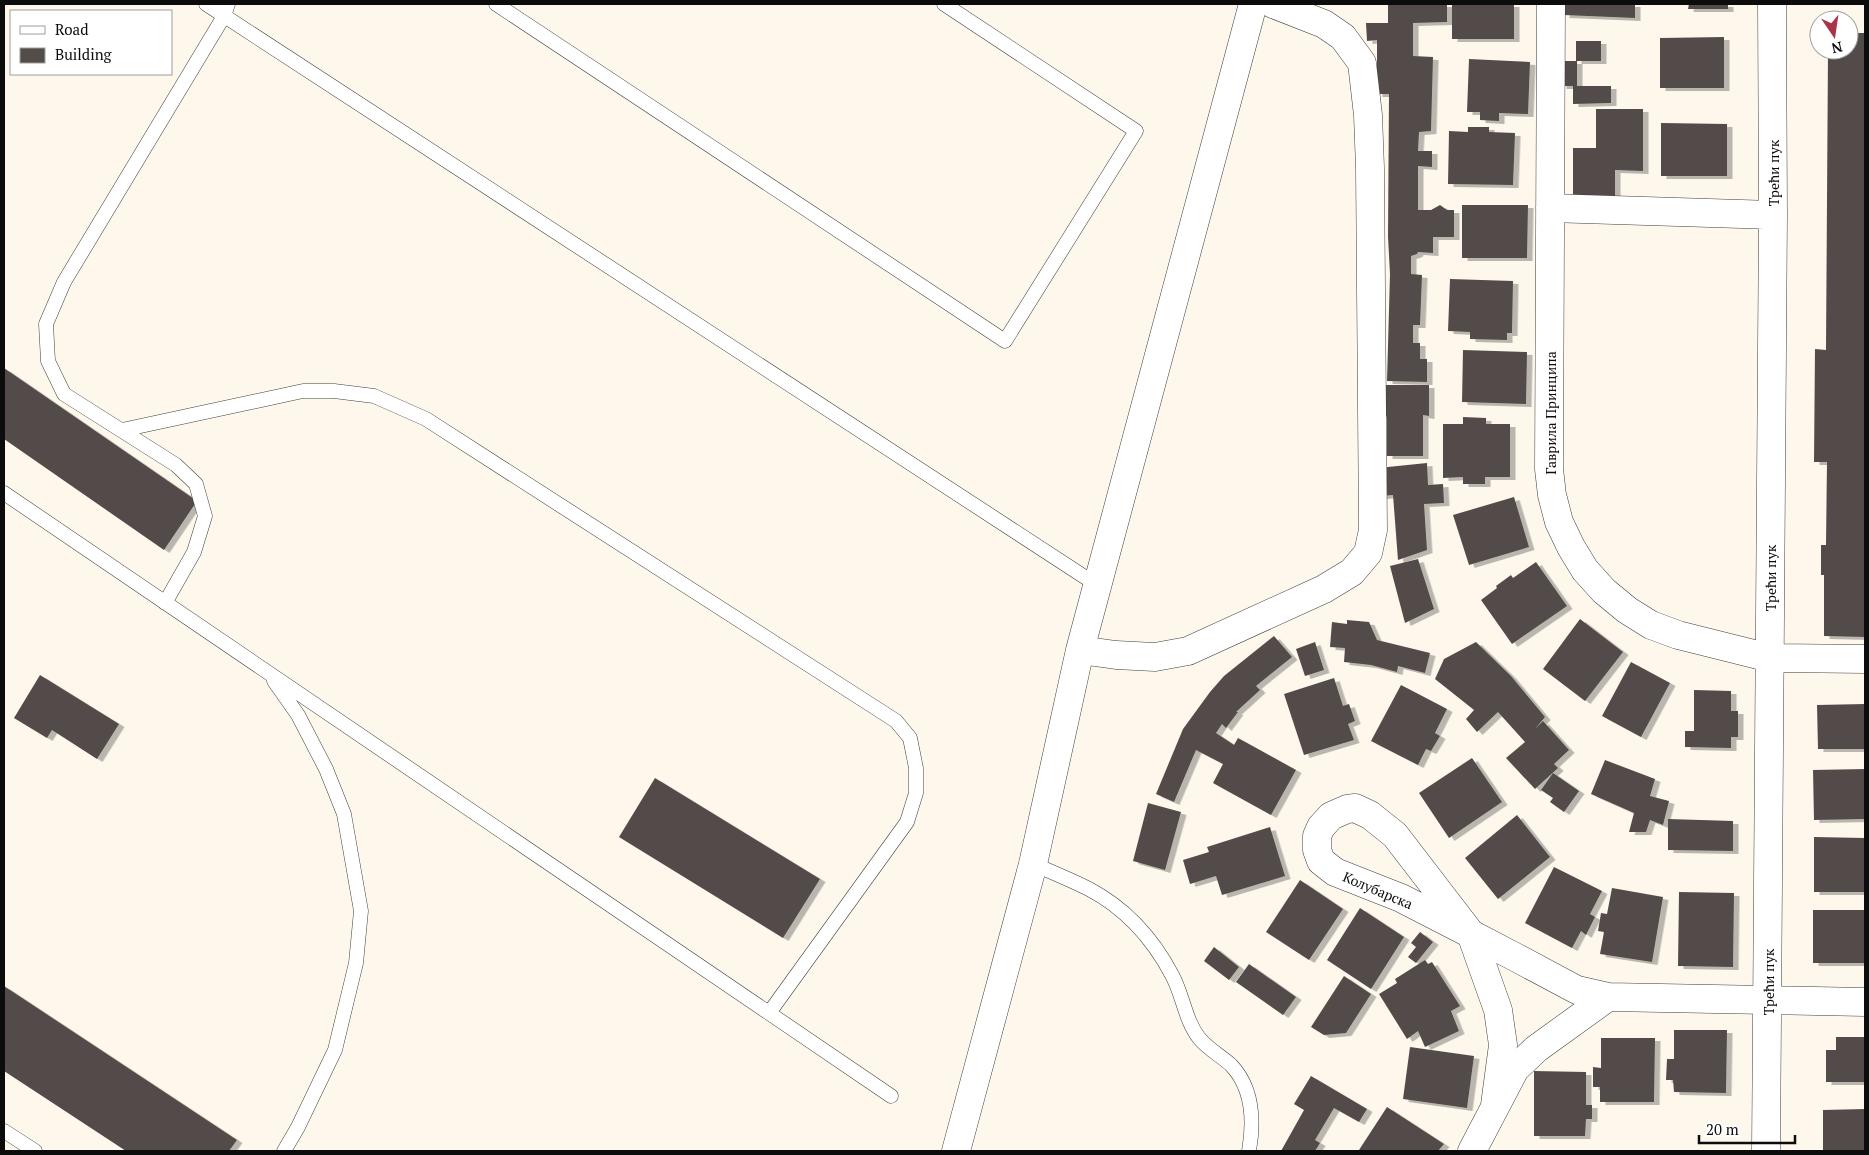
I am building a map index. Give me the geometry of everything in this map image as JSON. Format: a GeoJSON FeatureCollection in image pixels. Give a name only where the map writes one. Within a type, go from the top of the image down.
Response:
{"type":"FeatureCollection","features":[{"type":"Feature","properties":{"kind":"street"},"geometry":{"type":"LineString","coordinates":[[956,1151],[1033,864],[1080,650],[1253,4]]}},
{"type":"Feature","properties":{"kind":"street"},"geometry":{"type":"LineString","coordinates":[[1080,650],[1116,655],[1155,657],[1188,651],[1324,589],[1352,572],[1368,553],[1373,530],[1370,187],[1368,114],[1362,63],[1343,37],[1324,24],[1273,4]]}},
{"type":"Feature","properties":{"kind":"street","name":"Гаврила Принципа"},"geometry":{"type":"LineString","coordinates":[[1551,4],[1548,469],[1559,522],[1585,570],[1604,591],[1627,610],[1652,624],[1678,635],[1770,658],[1865,659]]}},
{"type":"Feature","properties":{"kind":"street","name":"Трећи пук"},"geometry":{"type":"LineString","coordinates":[[1766,1151],[1773,214],[1772,4]]}},
{"type":"Feature","properties":{"kind":"street"},"geometry":{"type":"LineString","coordinates":[[1550,208],[1773,214]]}},
{"type":"Feature","properties":{"kind":"street","name":"Колубарска"},"geometry":{"type":"LineString","coordinates":[[1495,1105],[1503,1045],[1498,1010],[1471,934],[1395,835],[1370,815],[1355,808],[1331,816],[1321,826],[1317,836],[1317,850],[1321,861],[1335,872],[1401,898],[1471,934],[1577,990],[1608,997],[1865,1002]]}},
{"type":"Feature","properties":{"kind":"street","name":"Колубарска"},"geometry":{"type":"LineString","coordinates":[[1472,1151],[1515,1069],[1536,1049],[1608,997]]}},
{"type":"Feature","properties":{"kind":"lane"},"geometry":{"type":"LineString","coordinates":[[206,4],[226,10],[1097,586]]}},
{"type":"Feature","properties":{"kind":"lane"},"geometry":{"type":"LineString","coordinates":[[496,4],[1004,341],[1136,131],[944,4]]}},
{"type":"Feature","properties":{"kind":"lane"},"geometry":{"type":"LineString","coordinates":[[165,603],[194,552],[205,516],[196,484],[176,465],[64,394],[48,361],[46,324],[64,282],[226,10]]}},
{"type":"Feature","properties":{"kind":"lane"},"geometry":{"type":"LineString","coordinates":[[122,430],[303,391],[334,391],[374,396],[426,419],[896,721],[910,738],[916,768],[916,793],[907,822],[770,1013]]}},
{"type":"Feature","properties":{"kind":"lane"},"geometry":{"type":"LineString","coordinates":[[4,493],[891,1096]]}},
{"type":"Feature","properties":{"kind":"lane"},"geometry":{"type":"LineString","coordinates":[[267,672],[298,715],[326,769],[344,814],[361,911],[356,963],[335,1050],[298,1127],[284,1151]]}},
{"type":"Feature","properties":{"kind":"lane"},"geometry":{"type":"LineString","coordinates":[[1033,864],[1090,890],[1119,910],[1150,939],[1174,977],[1191,1025],[1200,1039],[1230,1065],[1245,1086],[1251,1112],[1249,1151]]}},
{"type":"Feature","properties":{"kind":"lane"},"geometry":{"type":"LineString","coordinates":[[4,1131],[34,1151]]}},
{"type":"Feature","properties":{"kind":"building"},"geometry":{"type":"Polygon","coordinates":[[[1388,4],[1447,4],[1447,22],[1413,23],[1413,56],[1433,57],[1431,131],[1419,132],[1418,151],[1432,151],[1432,167],[1418,166],[1418,210],[1431,210],[1440,205],[1447,210],[1454,210],[1454,237],[1433,237],[1433,253],[1418,252],[1411,256],[1411,274],[1422,275],[1420,325],[1413,325],[1413,343],[1420,343],[1420,359],[1427,359],[1427,382],[1387,381],[1390,274],[1388,237],[1389,94],[1377,94],[1377,40],[1367,41],[1366,23],[1388,23],[1388,4]]]}},
{"type":"Feature","properties":{"kind":"building"},"geometry":{"type":"Polygon","coordinates":[[[1452,4],[1514,4],[1514,39],[1452,39],[1452,4]]]}},
{"type":"Feature","properties":{"kind":"building"},"geometry":{"type":"Polygon","coordinates":[[[1565,4],[1635,4],[1635,18],[1564,15],[1565,4]]]}},
{"type":"Feature","properties":{"kind":"building"},"geometry":{"type":"Polygon","coordinates":[[[1689,4],[1728,4],[1728,9],[1688,9],[1689,4]]]}},
{"type":"Feature","properties":{"kind":"building"},"geometry":{"type":"Polygon","coordinates":[[[1859,33],[1865,33],[1865,637],[1824,636],[1824,575],[1821,575],[1821,545],[1826,545],[1827,462],[1814,462],[1815,349],[1826,350],[1828,60],[1859,60],[1859,33]]]}},
{"type":"Feature","properties":{"kind":"building"},"geometry":{"type":"Polygon","coordinates":[[[1724,37],[1724,88],[1660,88],[1660,38],[1724,37]]]}},
{"type":"Feature","properties":{"kind":"building"},"geometry":{"type":"Polygon","coordinates":[[[1576,41],[1601,41],[1601,61],[1576,61],[1576,41]]]}},
{"type":"Feature","properties":{"kind":"building"},"geometry":{"type":"Polygon","coordinates":[[[1469,59],[1530,62],[1528,114],[1499,113],[1499,121],[1480,120],[1480,112],[1467,112],[1469,59]]]}},
{"type":"Feature","properties":{"kind":"building"},"geometry":{"type":"Polygon","coordinates":[[[1561,61],[1577,61],[1577,86],[1611,86],[1611,103],[1573,104],[1573,86],[1561,86],[1561,61]]]}},
{"type":"Feature","properties":{"kind":"building"},"geometry":{"type":"Polygon","coordinates":[[[1596,109],[1643,109],[1643,171],[1615,170],[1615,196],[1573,196],[1573,148],[1596,148],[1596,109]]]}},
{"type":"Feature","properties":{"kind":"building"},"geometry":{"type":"Polygon","coordinates":[[[1661,123],[1727,124],[1727,176],[1661,176],[1661,123]]]}},
{"type":"Feature","properties":{"kind":"building"},"geometry":{"type":"Polygon","coordinates":[[[1468,127],[1489,127],[1489,132],[1515,133],[1513,185],[1448,184],[1449,131],[1468,132],[1468,127]]]}},
{"type":"Feature","properties":{"kind":"building"},"geometry":{"type":"Polygon","coordinates":[[[1462,205],[1528,205],[1527,258],[1462,258],[1462,205]]]}},
{"type":"Feature","properties":{"kind":"building"},"geometry":{"type":"Polygon","coordinates":[[[1450,279],[1513,281],[1512,333],[1507,333],[1507,340],[1470,339],[1470,332],[1448,331],[1450,279]]]}},
{"type":"Feature","properties":{"kind":"building"},"geometry":{"type":"Polygon","coordinates":[[[1463,350],[1527,352],[1526,404],[1462,402],[1463,350]]]}},
{"type":"Feature","properties":{"kind":"building"},"geometry":{"type":"Polygon","coordinates":[[[4,368],[197,501],[164,550],[4,439],[4,368]]]}},
{"type":"Feature","properties":{"kind":"building"},"geometry":{"type":"Polygon","coordinates":[[[1379,385],[1429,385],[1429,416],[1423,415],[1423,456],[1387,456],[1387,416],[1379,416],[1379,385]]]}},
{"type":"Feature","properties":{"kind":"building"},"geometry":{"type":"Polygon","coordinates":[[[1463,417],[1486,418],[1486,424],[1510,424],[1510,477],[1485,477],[1485,484],[1463,484],[1463,477],[1443,478],[1443,424],[1463,424],[1463,417]]]}},
{"type":"Feature","properties":{"kind":"building"},"geometry":{"type":"Polygon","coordinates":[[[1427,463],[1428,485],[1443,484],[1444,503],[1424,504],[1427,550],[1398,560],[1393,495],[1381,496],[1378,468],[1427,463]]]}},
{"type":"Feature","properties":{"kind":"building"},"geometry":{"type":"Polygon","coordinates":[[[1514,497],[1529,547],[1469,565],[1453,515],[1514,497]]]}},
{"type":"Feature","properties":{"kind":"building"},"geometry":{"type":"Polygon","coordinates":[[[1418,559],[1434,609],[1405,623],[1390,566],[1418,559]]]}},
{"type":"Feature","properties":{"kind":"building"},"geometry":{"type":"Polygon","coordinates":[[[1536,562],[1567,606],[1512,644],[1481,600],[1511,575],[1513,578],[1536,562]]]}},
{"type":"Feature","properties":{"kind":"building"},"geometry":{"type":"Polygon","coordinates":[[[1580,619],[1623,652],[1585,701],[1543,669],[1580,619]]]}},
{"type":"Feature","properties":{"kind":"building"},"geometry":{"type":"Polygon","coordinates":[[[1347,620],[1369,622],[1377,640],[1430,653],[1425,673],[1398,666],[1397,672],[1371,665],[1344,662],[1345,648],[1330,647],[1332,622],[1347,624],[1347,620]]]}},
{"type":"Feature","properties":{"kind":"building"},"geometry":{"type":"Polygon","coordinates":[[[1274,636],[1292,657],[1256,686],[1260,690],[1236,712],[1238,712],[1226,728],[1222,724],[1216,733],[1234,745],[1238,738],[1296,770],[1271,815],[1213,783],[1223,764],[1196,750],[1174,802],[1156,794],[1183,729],[1210,692],[1224,676],[1274,636]]]}},
{"type":"Feature","properties":{"kind":"building"},"geometry":{"type":"Polygon","coordinates":[[[1315,642],[1324,670],[1305,676],[1296,649],[1315,642]]]}},
{"type":"Feature","properties":{"kind":"building"},"geometry":{"type":"Polygon","coordinates":[[[1476,642],[1511,676],[1545,717],[1535,729],[1543,721],[1569,750],[1554,764],[1558,768],[1535,789],[1506,758],[1525,742],[1498,712],[1477,732],[1466,719],[1474,710],[1435,679],[1444,659],[1476,642]]]}},
{"type":"Feature","properties":{"kind":"building"},"geometry":{"type":"Polygon","coordinates":[[[1631,662],[1670,683],[1641,737],[1602,716],[1631,662]]]}},
{"type":"Feature","properties":{"kind":"building"},"geometry":{"type":"Polygon","coordinates":[[[40,675],[119,724],[97,759],[52,730],[47,738],[14,718],[40,675]]]}},
{"type":"Feature","properties":{"kind":"building"},"geometry":{"type":"Polygon","coordinates":[[[1334,678],[1343,706],[1349,704],[1355,721],[1348,724],[1354,740],[1304,755],[1284,694],[1334,678]]]}},
{"type":"Feature","properties":{"kind":"building"},"geometry":{"type":"Polygon","coordinates":[[[1401,685],[1447,709],[1435,733],[1440,736],[1431,751],[1426,749],[1418,765],[1371,741],[1401,685]]]}},
{"type":"Feature","properties":{"kind":"building"},"geometry":{"type":"Polygon","coordinates":[[[1694,690],[1731,691],[1731,711],[1738,711],[1738,737],[1731,737],[1731,748],[1685,747],[1685,731],[1694,731],[1694,690]]]}},
{"type":"Feature","properties":{"kind":"building"},"geometry":{"type":"Polygon","coordinates":[[[1865,704],[1865,749],[1818,749],[1817,705],[1865,704]]]}},
{"type":"Feature","properties":{"kind":"building"},"geometry":{"type":"Polygon","coordinates":[[[1472,758],[1502,802],[1449,838],[1419,793],[1472,758]]]}},
{"type":"Feature","properties":{"kind":"building"},"geometry":{"type":"Polygon","coordinates":[[[1605,760],[1655,779],[1650,796],[1669,801],[1663,825],[1650,820],[1646,832],[1629,832],[1634,813],[1591,794],[1605,760]]]}},
{"type":"Feature","properties":{"kind":"building"},"geometry":{"type":"Polygon","coordinates":[[[1865,769],[1865,819],[1814,820],[1813,770],[1865,769]]]}},
{"type":"Feature","properties":{"kind":"building"},"geometry":{"type":"Polygon","coordinates":[[[1553,773],[1579,791],[1564,812],[1550,802],[1553,798],[1541,790],[1553,773]]]}},
{"type":"Feature","properties":{"kind":"building"},"geometry":{"type":"Polygon","coordinates":[[[655,778],[820,879],[783,938],[619,837],[655,778]]]}},
{"type":"Feature","properties":{"kind":"building"},"geometry":{"type":"Polygon","coordinates":[[[1148,803],[1181,812],[1165,870],[1133,861],[1148,803]]]}},
{"type":"Feature","properties":{"kind":"building"},"geometry":{"type":"Polygon","coordinates":[[[1517,815],[1550,857],[1498,899],[1465,858],[1517,815]]]}},
{"type":"Feature","properties":{"kind":"building"},"geometry":{"type":"Polygon","coordinates":[[[1668,819],[1733,821],[1733,851],[1668,850],[1668,819]]]}},
{"type":"Feature","properties":{"kind":"building"},"geometry":{"type":"Polygon","coordinates":[[[1270,827],[1285,876],[1222,895],[1216,876],[1190,884],[1183,860],[1209,852],[1207,847],[1270,827]]]}},
{"type":"Feature","properties":{"kind":"building"},"geometry":{"type":"Polygon","coordinates":[[[1814,837],[1865,838],[1865,892],[1814,892],[1814,837]]]}},
{"type":"Feature","properties":{"kind":"building"},"geometry":{"type":"Polygon","coordinates":[[[1554,867],[1602,891],[1590,914],[1595,917],[1586,935],[1581,931],[1572,948],[1525,923],[1554,867]]]}},
{"type":"Feature","properties":{"kind":"building"},"geometry":{"type":"Polygon","coordinates":[[[1300,880],[1343,909],[1309,960],[1266,932],[1300,880]]]}},
{"type":"Feature","properties":{"kind":"building"},"geometry":{"type":"Polygon","coordinates":[[[1612,888],[1663,897],[1652,962],[1600,954],[1604,932],[1598,931],[1601,913],[1607,914],[1612,888]]]}},
{"type":"Feature","properties":{"kind":"building"},"geometry":{"type":"Polygon","coordinates":[[[1679,892],[1734,893],[1733,967],[1678,966],[1679,892]]]}},
{"type":"Feature","properties":{"kind":"building"},"geometry":{"type":"Polygon","coordinates":[[[1360,908],[1404,937],[1371,989],[1327,960],[1360,908]]]}},
{"type":"Feature","properties":{"kind":"building"},"geometry":{"type":"Polygon","coordinates":[[[1813,910],[1865,910],[1865,963],[1813,963],[1813,910]]]}},
{"type":"Feature","properties":{"kind":"building"},"geometry":{"type":"Polygon","coordinates":[[[1420,932],[1433,942],[1416,963],[1408,957],[1416,947],[1411,943],[1420,932]]]}},
{"type":"Feature","properties":{"kind":"building"},"geometry":{"type":"Polygon","coordinates":[[[1214,947],[1239,967],[1229,980],[1204,961],[1214,947]]]}},
{"type":"Feature","properties":{"kind":"building"},"geometry":{"type":"Polygon","coordinates":[[[1425,960],[1428,964],[1432,962],[1460,1006],[1451,1011],[1459,1031],[1425,1047],[1418,1031],[1407,1039],[1379,994],[1397,983],[1395,979],[1425,960]]]}},
{"type":"Feature","properties":{"kind":"building"},"geometry":{"type":"Polygon","coordinates":[[[1249,964],[1296,997],[1283,1015],[1236,982],[1249,964]]]}},
{"type":"Feature","properties":{"kind":"building"},"geometry":{"type":"Polygon","coordinates":[[[1344,976],[1371,994],[1346,1033],[1324,1035],[1311,1027],[1344,976]]]}},
{"type":"Feature","properties":{"kind":"building"},"geometry":{"type":"Polygon","coordinates":[[[4,986],[237,1140],[229,1151],[126,1151],[4,1071],[4,986]]]}},
{"type":"Feature","properties":{"kind":"building"},"geometry":{"type":"Polygon","coordinates":[[[1674,1030],[1727,1030],[1726,1093],[1674,1092],[1673,1080],[1666,1080],[1667,1059],[1674,1059],[1674,1030]]]}},
{"type":"Feature","properties":{"kind":"building"},"geometry":{"type":"Polygon","coordinates":[[[1836,1037],[1865,1037],[1865,1082],[1826,1082],[1826,1050],[1836,1050],[1836,1037]]]}},
{"type":"Feature","properties":{"kind":"building"},"geometry":{"type":"Polygon","coordinates":[[[1601,1038],[1655,1038],[1654,1102],[1600,1102],[1600,1087],[1593,1087],[1593,1067],[1601,1068],[1601,1038]]]}},
{"type":"Feature","properties":{"kind":"building"},"geometry":{"type":"Polygon","coordinates":[[[1410,1047],[1474,1056],[1467,1108],[1403,1099],[1410,1047]]]}},
{"type":"Feature","properties":{"kind":"building"},"geometry":{"type":"Polygon","coordinates":[[[1534,1071],[1586,1072],[1586,1105],[1592,1105],[1592,1119],[1586,1119],[1585,1136],[1534,1136],[1534,1071]]]}},
{"type":"Feature","properties":{"kind":"building"},"geometry":{"type":"Polygon","coordinates":[[[1311,1076],[1367,1109],[1359,1122],[1334,1108],[1315,1140],[1320,1143],[1315,1151],[1281,1151],[1304,1110],[1294,1104],[1311,1076]]]}},
{"type":"Feature","properties":{"kind":"building"},"geometry":{"type":"Polygon","coordinates":[[[1387,1107],[1444,1144],[1438,1151],[1359,1150],[1387,1107]]]}},
{"type":"Feature","properties":{"kind":"building"},"geometry":{"type":"Polygon","coordinates":[[[1865,1109],[1865,1151],[1823,1151],[1823,1110],[1865,1109]]]}}]}
